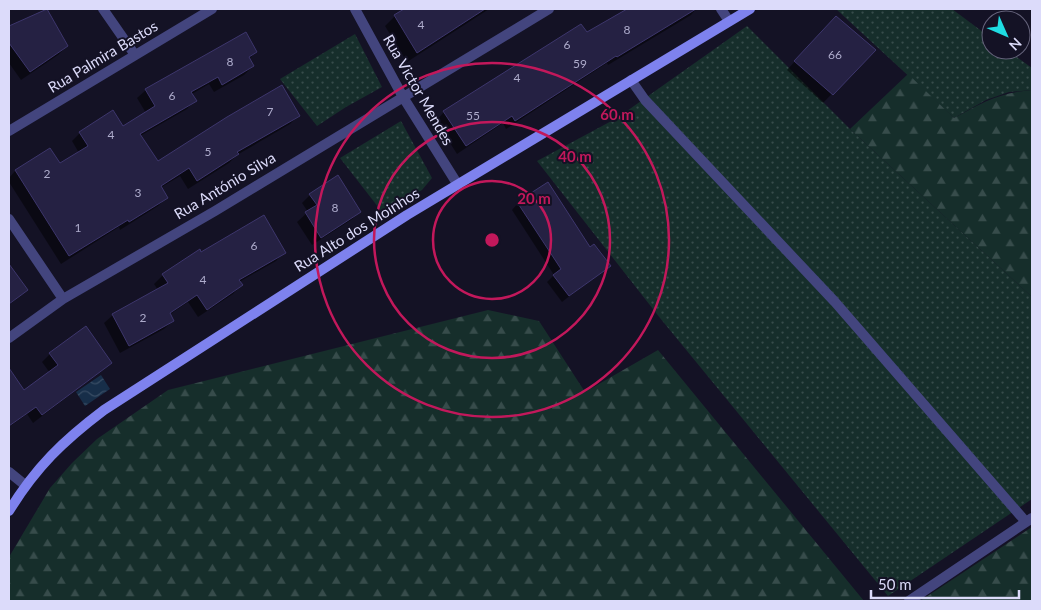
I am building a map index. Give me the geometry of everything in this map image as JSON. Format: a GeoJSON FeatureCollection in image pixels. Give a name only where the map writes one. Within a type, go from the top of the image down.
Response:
{"type":"FeatureCollection","features":[{"type":"Feature","properties":{"kind":"street"},"geometry":{"type":"LineString","coordinates":[[103,9],[135,55]]}},
{"type":"Feature","properties":{"kind":"street","name":"Rua Palmira Bastos"},"geometry":{"type":"LineString","coordinates":[[9,131],[212,9]]}},
{"type":"Feature","properties":{"kind":"street","name":"Rua Victor Mendes"},"geometry":{"type":"LineString","coordinates":[[355,9],[403,97],[458,185]]}},
{"type":"Feature","properties":{"kind":"street","name":"Rua António Silva"},"geometry":{"type":"LineString","coordinates":[[9,338],[63,300],[215,211],[549,9]]}},
{"type":"Feature","properties":{"kind":"street"},"geometry":{"type":"LineString","coordinates":[[721,9],[729,21]]}},
{"type":"Feature","properties":{"kind":"street","name":"Rua Alto dos Moinhos"},"geometry":{"type":"LineString","coordinates":[[9,511],[25,485],[49,456],[75,432],[104,410],[399,221],[750,9]]}},
{"type":"Feature","properties":{"kind":"street"},"geometry":{"type":"LineString","coordinates":[[631,80],[645,100],[835,302],[1029,520],[909,601]]}},
{"type":"Feature","properties":{"kind":"street"},"geometry":{"type":"LineString","coordinates":[[9,219],[63,300]]}},
{"type":"Feature","properties":{"kind":"street"},"geometry":{"type":"LineString","coordinates":[[9,472],[25,485]]}},
{"type":"Feature","properties":{"kind":"green space"},"geometry":{"type":"Polygon","coordinates":[[[836,9],[952,9],[981,31],[981,60],[1021,60],[1032,68],[1032,90],[1009,92],[986,100],[954,118],[836,9]]]}},
{"type":"Feature","properties":{"kind":"green space"},"geometry":{"type":"Polygon","coordinates":[[[747,26],[850,129],[1032,297],[1032,499],[888,596],[660,318],[537,161],[617,118],[747,26]]]}},
{"type":"Feature","properties":{"kind":"green space"},"geometry":{"type":"Polygon","coordinates":[[[355,34],[382,87],[317,126],[280,79],[355,34]]]}},
{"type":"Feature","properties":{"kind":"green space"},"geometry":{"type":"Polygon","coordinates":[[[908,74],[954,118],[1000,96],[1032,90],[1032,297],[850,129],[908,74]]]}},
{"type":"Feature","properties":{"kind":"green space"},"geometry":{"type":"Polygon","coordinates":[[[401,121],[432,178],[422,190],[382,212],[340,158],[401,121]]]}},
{"type":"Feature","properties":{"kind":"green space"},"geometry":{"type":"Polygon","coordinates":[[[488,310],[539,321],[585,392],[658,350],[864,601],[9,601],[9,557],[50,488],[97,439],[168,390],[488,310]]]}},
{"type":"Feature","properties":{"kind":"green space"},"geometry":{"type":"Polygon","coordinates":[[[1032,527],[1032,601],[920,601],[1032,527]]]}},
{"type":"Feature","properties":{"kind":"water"},"geometry":{"type":"Polygon","coordinates":[[[101,375],[110,389],[85,406],[76,392],[101,375]]]}},
{"type":"Feature","properties":{"kind":"building"},"geometry":{"type":"Polygon","coordinates":[[[47,9],[68,46],[30,72],[9,43],[9,26],[47,9]]]}},
{"type":"Feature","properties":{"kind":"building"},"geometry":{"type":"Polygon","coordinates":[[[404,9],[485,9],[417,53],[394,15],[404,9]]]}},
{"type":"Feature","properties":{"kind":"building"},"geometry":{"type":"Polygon","coordinates":[[[627,9],[696,9],[616,56],[515,121],[512,116],[466,146],[443,111],[581,24],[587,32],[627,9]]]}},
{"type":"Feature","properties":{"kind":"building"},"geometry":{"type":"Polygon","coordinates":[[[836,16],[876,50],[833,95],[794,61],[836,16]]]}},
{"type":"Feature","properties":{"kind":"building"},"geometry":{"type":"Polygon","coordinates":[[[246,32],[257,52],[249,57],[254,66],[222,85],[218,77],[191,92],[197,101],[140,134],[158,161],[282,85],[300,116],[237,152],[239,154],[197,181],[189,168],[161,186],[168,198],[69,256],[15,170],[50,148],[60,163],[88,146],[79,132],[113,110],[123,126],[155,106],[145,89],[246,32]]]}},
{"type":"Feature","properties":{"kind":"building"},"geometry":{"type":"Polygon","coordinates":[[[338,175],[361,212],[321,238],[305,212],[317,205],[309,194],[338,175]]]}},
{"type":"Feature","properties":{"kind":"building"},"geometry":{"type":"Polygon","coordinates":[[[548,182],[590,247],[594,244],[611,266],[569,296],[553,275],[561,269],[517,202],[548,182]]]}},
{"type":"Feature","properties":{"kind":"building"},"geometry":{"type":"Polygon","coordinates":[[[264,215],[286,253],[239,280],[243,285],[207,310],[197,295],[170,313],[174,321],[129,346],[112,314],[168,283],[162,274],[200,249],[201,252],[264,215]]]}},
{"type":"Feature","properties":{"kind":"building"},"geometry":{"type":"Polygon","coordinates":[[[9,264],[28,290],[9,304],[9,264]]]}},
{"type":"Feature","properties":{"kind":"building"},"geometry":{"type":"Polygon","coordinates":[[[86,326],[112,363],[42,415],[36,407],[9,426],[9,368],[24,390],[58,365],[49,353],[86,326]]]}}]}
